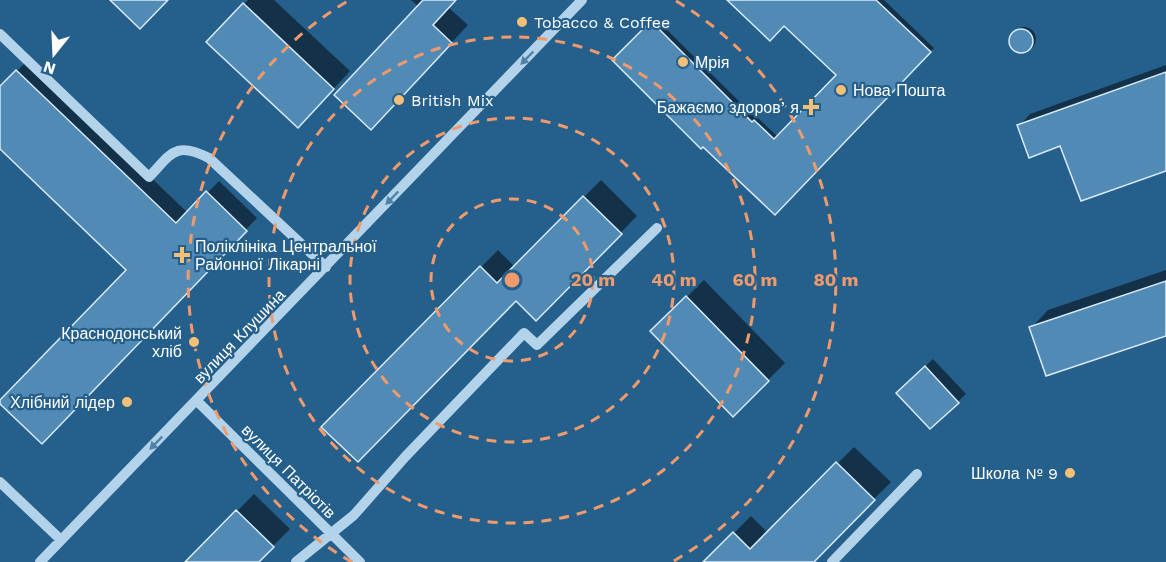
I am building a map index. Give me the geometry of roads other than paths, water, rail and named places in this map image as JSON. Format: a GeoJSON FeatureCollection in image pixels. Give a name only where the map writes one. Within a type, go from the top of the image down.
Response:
{"type":"FeatureCollection","features":[{"type":"Feature","properties":{"kind":"street","name":"вулиця Клушина"},"geometry":{"type":"LineString","coordinates":[[40,562],[326,267],[577,2]]}},
{"type":"Feature","properties":{"kind":"street"},"geometry":{"type":"LineString","coordinates":[[0,34],[149,177],[175,151],[191,149],[209,158],[326,267]]}},
{"type":"Feature","properties":{"kind":"street"},"geometry":{"type":"LineString","coordinates":[[296,562],[354,515],[405,457],[524,333],[537,345],[657,228]]}},
{"type":"Feature","properties":{"kind":"street","name":"вулиця Патріотів"},"geometry":{"type":"LineString","coordinates":[[197,401],[360,562]]}},
{"type":"Feature","properties":{"kind":"street"},"geometry":{"type":"LineString","coordinates":[[832,562],[917,474]]}},
{"type":"Feature","properties":{"kind":"street"},"geometry":{"type":"LineString","coordinates":[[0,482],[61,540]]}},
{"type":"Feature","properties":{"kind":"place","name":"Tobacco & Coffee"},"geometry":{"type":"Point","coordinates":[522,22]}},
{"type":"Feature","properties":{"kind":"place","name":"Мрія"},"geometry":{"type":"Point","coordinates":[683,62]}},
{"type":"Feature","properties":{"kind":"place","name":"Нова Пошта"},"geometry":{"type":"Point","coordinates":[841,90]}},
{"type":"Feature","properties":{"kind":"place","name":"British Mix"},"geometry":{"type":"Point","coordinates":[399,100]}},
{"type":"Feature","properties":{"kind":"place","name":"Бажаємо здоровʼя"},"geometry":{"type":"Point","coordinates":[811,107]}},
{"type":"Feature","properties":{"kind":"place","name":"Поліклініка Центральної Районної Лікарні"},"geometry":{"type":"Point","coordinates":[182,255]}},
{"type":"Feature","properties":{"kind":"place","name":"Краснодонський хліб"},"geometry":{"type":"Point","coordinates":[194,342]}},
{"type":"Feature","properties":{"kind":"place","name":"Хлібний лідер"},"geometry":{"type":"Point","coordinates":[127,402]}},
{"type":"Feature","properties":{"kind":"place","name":"Школа № 9"},"geometry":{"type":"Point","coordinates":[1070,473]}}]}
